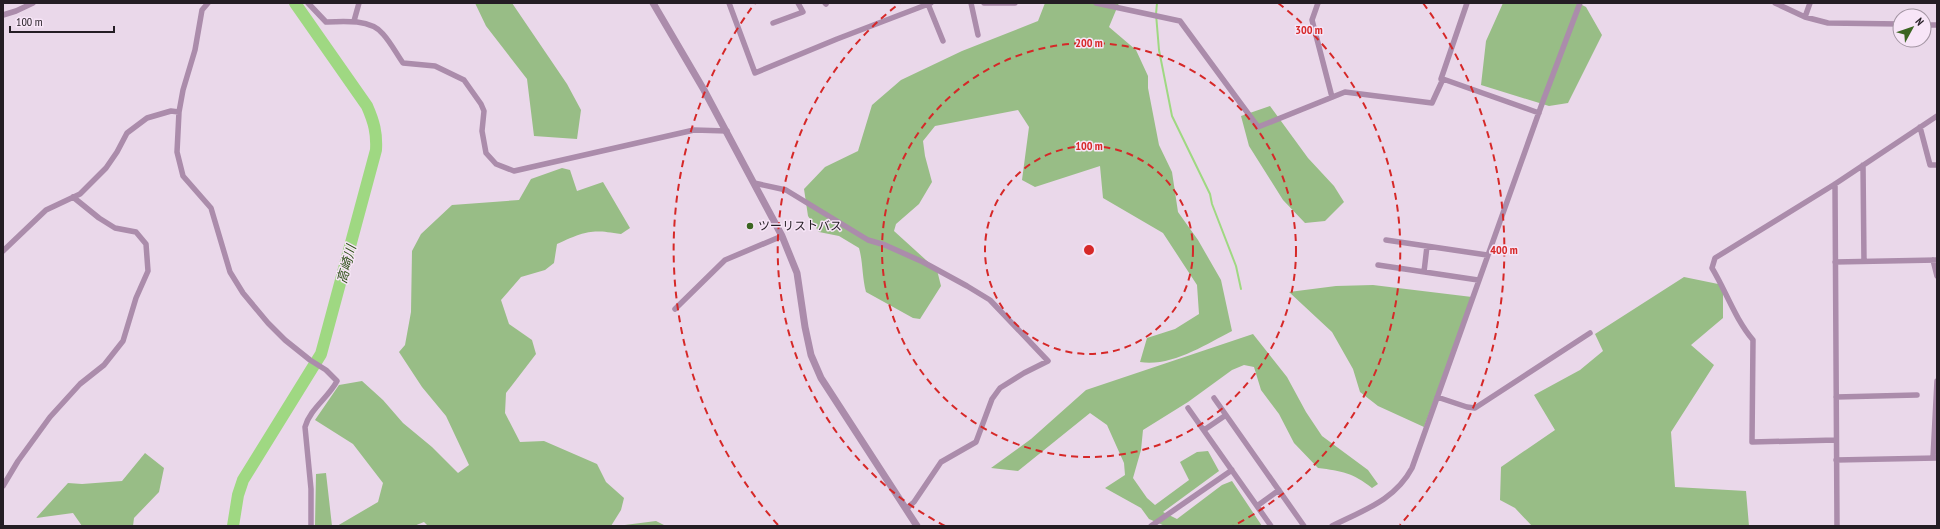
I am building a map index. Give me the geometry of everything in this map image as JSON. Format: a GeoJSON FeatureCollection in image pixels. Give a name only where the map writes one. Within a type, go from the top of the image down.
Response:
{"type":"FeatureCollection","features":[{"type":"Feature","properties":{"kind":"street"},"geometry":{"type":"LineString","coordinates":[[3,15],[33,3]]}},
{"type":"Feature","properties":{"kind":"street"},"geometry":{"type":"LineString","coordinates":[[208,3],[202,10],[195,50],[182,90],[178,112],[177,152],[183,176],[211,208],[230,272],[243,293],[268,323],[285,340],[310,360],[326,370],[337,381],[308,417],[306,427],[311,490],[311,526]]}},
{"type":"Feature","properties":{"kind":"street"},"geometry":{"type":"LineString","coordinates":[[308,3],[326,22],[354,21],[364,23],[382,32],[403,63],[436,66],[464,80],[481,104],[484,111],[482,131],[486,153],[496,164],[514,171],[694,130],[726,131]]}},
{"type":"Feature","properties":{"kind":"street"},"geometry":{"type":"LineString","coordinates":[[354,21],[359,3]]}},
{"type":"Feature","properties":{"kind":"street"},"geometry":{"type":"LineString","coordinates":[[653,3],[726,131],[782,236],[797,273],[805,327],[811,355],[818,373],[917,526]]}},
{"type":"Feature","properties":{"kind":"street"},"geometry":{"type":"LineString","coordinates":[[773,23],[803,12],[798,3]]}},
{"type":"Feature","properties":{"kind":"street"},"geometry":{"type":"LineString","coordinates":[[971,3],[978,35]]}},
{"type":"Feature","properties":{"kind":"street"},"geometry":{"type":"LineString","coordinates":[[984,3],[1015,3]]}},
{"type":"Feature","properties":{"kind":"street"},"geometry":{"type":"LineString","coordinates":[[1096,3],[1180,21],[1258,127],[1345,92],[1432,103],[1443,79],[1441,78],[1467,3]]}},
{"type":"Feature","properties":{"kind":"street"},"geometry":{"type":"LineString","coordinates":[[1318,3],[1312,20],[1332,97]]}},
{"type":"Feature","properties":{"kind":"street"},"geometry":{"type":"LineString","coordinates":[[1332,526],[1392,494],[1405,480],[1412,468],[1487,255],[1580,3]]}},
{"type":"Feature","properties":{"kind":"street"},"geometry":{"type":"LineString","coordinates":[[1775,3],[1805,17],[1828,24],[1892,24]]}},
{"type":"Feature","properties":{"kind":"street"},"geometry":{"type":"LineString","coordinates":[[1805,17],[1810,3]]}},
{"type":"Feature","properties":{"kind":"street"},"geometry":{"type":"LineString","coordinates":[[731,4],[755,73],[837,39],[930,4],[943,41]]}},
{"type":"Feature","properties":{"kind":"street"},"geometry":{"type":"LineString","coordinates":[[1443,79],[1539,113]]}},
{"type":"Feature","properties":{"kind":"street"},"geometry":{"type":"LineString","coordinates":[[3,251],[46,210],[80,194],[106,168],[117,152],[127,133],[146,118],[171,111],[178,112]]}},
{"type":"Feature","properties":{"kind":"street"},"geometry":{"type":"LineString","coordinates":[[1836,440],[1752,442],[1753,340],[1744,330],[1723,285],[1712,268],[1715,258],[1835,184],[1937,116]]}},
{"type":"Feature","properties":{"kind":"street"},"geometry":{"type":"LineString","coordinates":[[1920,127],[1930,165],[1937,165]]}},
{"type":"Feature","properties":{"kind":"street"},"geometry":{"type":"LineString","coordinates":[[1863,165],[1864,262]]}},
{"type":"Feature","properties":{"kind":"street"},"geometry":{"type":"LineString","coordinates":[[754,183],[786,190],[868,240],[885,245],[923,262],[967,286],[990,300],[1048,361],[1024,373],[1000,388],[992,399],[976,442],[941,462],[914,502],[906,509]]}},
{"type":"Feature","properties":{"kind":"street"},"geometry":{"type":"LineString","coordinates":[[1835,184],[1837,526]]}},
{"type":"Feature","properties":{"kind":"street"},"geometry":{"type":"LineString","coordinates":[[3,486],[18,461],[50,417],[80,384],[104,365],[123,341],[136,298],[148,271],[146,244],[136,232],[114,228],[98,218],[74,197]]}},
{"type":"Feature","properties":{"kind":"street"},"geometry":{"type":"LineString","coordinates":[[675,310],[725,260],[782,236]]}},
{"type":"Feature","properties":{"kind":"street"},"geometry":{"type":"LineString","coordinates":[[1386,240],[1487,255]]}},
{"type":"Feature","properties":{"kind":"street"},"geometry":{"type":"LineString","coordinates":[[1424,272],[1428,246]]}},
{"type":"Feature","properties":{"kind":"street"},"geometry":{"type":"LineString","coordinates":[[1835,262],[1935,260],[1937,276]]}},
{"type":"Feature","properties":{"kind":"street"},"geometry":{"type":"LineString","coordinates":[[1378,265],[1478,280]]}},
{"type":"Feature","properties":{"kind":"street"},"geometry":{"type":"LineString","coordinates":[[1437,397],[1467,407],[1475,408],[1590,333]]}},
{"type":"Feature","properties":{"kind":"street"},"geometry":{"type":"LineString","coordinates":[[1836,460],[1935,458],[1937,381]]}},
{"type":"Feature","properties":{"kind":"street"},"geometry":{"type":"LineString","coordinates":[[1836,397],[1917,395]]}},
{"type":"Feature","properties":{"kind":"street"},"geometry":{"type":"LineString","coordinates":[[1214,398],[1304,526]]}},
{"type":"Feature","properties":{"kind":"street"},"geometry":{"type":"LineString","coordinates":[[1188,408],[1271,526]]}},
{"type":"Feature","properties":{"kind":"street"},"geometry":{"type":"LineString","coordinates":[[1204,430],[1226,415]]}},
{"type":"Feature","properties":{"kind":"street"},"geometry":{"type":"LineString","coordinates":[[1151,526],[1232,470]]}},
{"type":"Feature","properties":{"kind":"street"},"geometry":{"type":"LineString","coordinates":[[1256,506],[1279,490]]}},
{"type":"Feature","properties":{"kind":"green space"},"geometry":{"type":"Polygon","coordinates":[[[475,3],[512,3],[567,84],[581,110],[577,139],[534,136],[527,79],[486,26],[475,3]]]}},
{"type":"Feature","properties":{"kind":"green space"},"geometry":{"type":"Polygon","coordinates":[[[1045,3],[1119,3],[1109,27],[1136,50],[1148,76],[1148,88],[1159,145],[1172,172],[1178,212],[1198,240],[1221,280],[1232,331],[1188,354],[1152,363],[1140,362],[1147,338],[1175,329],[1199,314],[1197,285],[1163,233],[1103,198],[1100,166],[1035,187],[1022,180],[1029,127],[1018,110],[935,126],[923,141],[925,156],[932,182],[919,204],[896,224],[894,231],[937,270],[941,286],[920,319],[913,318],[866,292],[859,248],[839,236],[819,232],[808,216],[804,189],[825,167],[858,151],[872,105],[901,80],[962,51],[1038,21],[1045,3]]]}},
{"type":"Feature","properties":{"kind":"green space"},"geometry":{"type":"Polygon","coordinates":[[[1503,3],[1578,3],[1586,7],[1602,35],[1568,103],[1549,106],[1481,85],[1486,41],[1503,3]]]}},
{"type":"Feature","properties":{"kind":"green space"},"geometry":{"type":"Polygon","coordinates":[[[1270,106],[1308,158],[1334,186],[1344,202],[1325,221],[1305,223],[1283,200],[1249,146],[1241,116],[1270,106]]]}},
{"type":"Feature","properties":{"kind":"green space"},"geometry":{"type":"Polygon","coordinates":[[[562,168],[570,170],[577,191],[603,182],[630,228],[621,234],[588,232],[557,244],[554,263],[545,270],[521,277],[501,300],[509,324],[532,340],[536,354],[506,393],[505,413],[520,442],[544,441],[597,464],[606,482],[624,498],[621,510],[611,526],[428,526],[424,522],[414,526],[337,526],[378,502],[383,483],[353,444],[315,420],[339,385],[362,381],[383,400],[403,423],[432,447],[458,473],[469,465],[446,416],[422,387],[399,352],[405,345],[411,312],[412,251],[421,234],[452,205],[519,200],[531,179],[562,168]]]}},
{"type":"Feature","properties":{"kind":"green space"},"geometry":{"type":"Polygon","coordinates":[[[1684,277],[1723,285],[1723,318],[1691,345],[1714,365],[1671,432],[1675,487],[1746,491],[1749,526],[1532,526],[1515,508],[1500,500],[1501,467],[1555,430],[1534,395],[1580,370],[1603,351],[1595,334],[1684,277]]]}},
{"type":"Feature","properties":{"kind":"green space"},"geometry":{"type":"Polygon","coordinates":[[[1373,285],[1472,297],[1424,427],[1378,406],[1360,392],[1353,369],[1332,332],[1289,292],[1336,286],[1373,285]]]}},
{"type":"Feature","properties":{"kind":"green space"},"geometry":{"type":"Polygon","coordinates":[[[1253,334],[1287,377],[1306,412],[1322,436],[1368,470],[1378,484],[1372,488],[1353,476],[1334,470],[1318,468],[1294,443],[1279,414],[1261,390],[1254,367],[1244,365],[1232,370],[1188,402],[1143,430],[1141,450],[1133,478],[1147,498],[1155,505],[1189,480],[1180,462],[1197,452],[1208,451],[1219,471],[1163,512],[1177,519],[1222,485],[1232,481],[1262,526],[1165,526],[1149,519],[1141,508],[1105,488],[1125,475],[1124,463],[1107,425],[1090,413],[1018,471],[991,468],[1031,439],[1086,390],[1253,334]]]}},
{"type":"Feature","properties":{"kind":"green space"},"geometry":{"type":"Polygon","coordinates":[[[145,453],[164,468],[159,492],[134,518],[133,526],[82,526],[73,513],[36,518],[68,483],[82,484],[122,481],[145,453]]]}},
{"type":"Feature","properties":{"kind":"green space"},"geometry":{"type":"Polygon","coordinates":[[[326,473],[332,526],[315,526],[316,474],[326,473]]]}},
{"type":"Feature","properties":{"kind":"green space"},"geometry":{"type":"Polygon","coordinates":[[[656,521],[666,526],[617,526],[656,521]]]}},
{"type":"Feature","properties":{"kind":"waterway","name":"高崎川"},"geometry":{"type":"LineString","coordinates":[[233,526],[238,495],[243,480],[321,354],[376,150],[376,138],[372,117],[367,106],[295,3]]}},
{"type":"Feature","properties":{"kind":"waterway"},"geometry":{"type":"LineString","coordinates":[[1157,3],[1156,14],[1159,50],[1172,116],[1210,194],[1212,204],[1236,266],[1241,289]]}},
{"type":"Feature","properties":{"kind":"place","name":"ツーリストバス"},"geometry":{"type":"Point","coordinates":[750,226]}}]}
